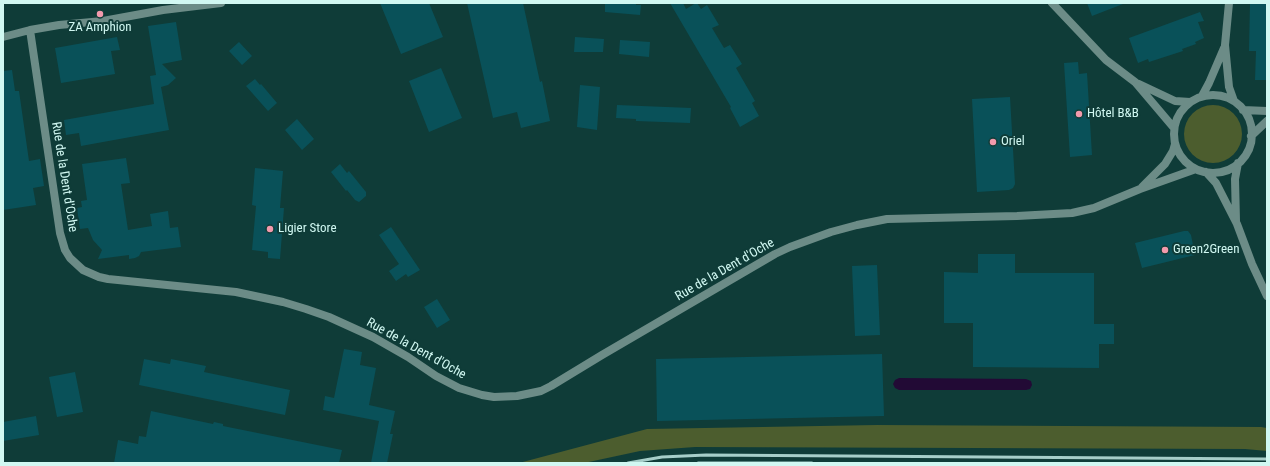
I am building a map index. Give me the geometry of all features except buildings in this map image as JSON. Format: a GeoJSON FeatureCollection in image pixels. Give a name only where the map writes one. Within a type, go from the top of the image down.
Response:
{"type":"FeatureCollection","features":[{"type":"Feature","properties":{"kind":"street"},"geometry":{"type":"LineString","coordinates":[[3,37],[59,25],[103,21],[163,10],[221,3]]}},
{"type":"Feature","properties":{"kind":"street"},"geometry":{"type":"LineString","coordinates":[[1052,3],[1102,56],[1135,82],[1174,128]]}},
{"type":"Feature","properties":{"kind":"street"},"geometry":{"type":"LineString","coordinates":[[1229,3],[1225,45],[1229,87],[1234,101]]}},
{"type":"Feature","properties":{"kind":"street","name":"Rue de la Dent d'Oche"},"geometry":{"type":"LineString","coordinates":[[30,30],[60,233],[65,250],[73,261],[83,270],[108,279],[236,292],[283,302],[306,309],[373,337],[408,357],[436,376],[459,388],[494,397],[517,396],[541,391],[770,257],[790,247],[831,232],[887,219],[1017,216],[1072,213],[1094,208],[1140,189],[1196,169]]}},
{"type":"Feature","properties":{"kind":"street"},"geometry":{"type":"LineString","coordinates":[[1202,96],[1225,45]]}},
{"type":"Feature","properties":{"kind":"street"},"geometry":{"type":"LineString","coordinates":[[1135,82],[1176,101],[1190,102]]}},
{"type":"Feature","properties":{"kind":"street"},"geometry":{"type":"LineString","coordinates":[[1218,95],[1234,101],[1243,110],[1251,127],[1251,136],[1247,151],[1238,163],[1226,170],[1206,172],[1196,169],[1183,159],[1175,144],[1174,128],[1180,114],[1190,102],[1202,96],[1218,95]]}},
{"type":"Feature","properties":{"kind":"street"},"geometry":{"type":"LineString","coordinates":[[1243,110],[1267,111]]}},
{"type":"Feature","properties":{"kind":"street"},"geometry":{"type":"LineString","coordinates":[[1251,136],[1267,121]]}},
{"type":"Feature","properties":{"kind":"street","name":"Rue de la Dent d'Oche"},"geometry":{"type":"LineString","coordinates":[[1140,189],[1165,164],[1173,151],[1175,144]]}},
{"type":"Feature","properties":{"kind":"street"},"geometry":{"type":"LineString","coordinates":[[1237,224],[1235,179],[1238,163]]}},
{"type":"Feature","properties":{"kind":"street"},"geometry":{"type":"LineString","coordinates":[[1206,172],[1216,184],[1237,224],[1252,264],[1267,296]]}},
{"type":"Feature","properties":{"kind":"green space"},"geometry":{"type":"Polygon","coordinates":[[[1207,105],[1219,105],[1234,113],[1242,128],[1242,140],[1234,155],[1219,163],[1207,163],[1192,155],[1184,140],[1184,128],[1192,113],[1207,105]]]}},
{"type":"Feature","properties":{"kind":"green space"},"geometry":{"type":"Polygon","coordinates":[[[877,425],[1261,427],[1267,428],[1267,451],[1245,449],[695,447],[640,451],[584,463],[519,463],[647,429],[877,425]]]}},
{"type":"Feature","properties":{"kind":"shaded area"},"geometry":{"type":"Polygon","coordinates":[[[899,378],[1026,379],[1031,381],[1032,385],[1030,389],[1026,390],[899,390],[895,388],[893,384],[895,380],[899,378]]]}},
{"type":"Feature","properties":{"kind":"railway"},"geometry":{"type":"LineString","coordinates":[[628,463],[662,457],[706,455],[1267,459]]}},
{"type":"Feature","properties":{"kind":"railway"},"geometry":{"type":"LineString","coordinates":[[698,463],[812,463]]}},
{"type":"Feature","properties":{"kind":"place","name":"ZA Amphion"},"geometry":{"type":"Point","coordinates":[100,14]}},
{"type":"Feature","properties":{"kind":"place","name":"Hôtel B&B"},"geometry":{"type":"Point","coordinates":[1079,114]}},
{"type":"Feature","properties":{"kind":"place","name":"Oriel"},"geometry":{"type":"Point","coordinates":[993,142]}},
{"type":"Feature","properties":{"kind":"place","name":"Ligier Store"},"geometry":{"type":"Point","coordinates":[270,229]}},
{"type":"Feature","properties":{"kind":"place","name":"Green2Green"},"geometry":{"type":"Point","coordinates":[1165,250]}}]}
